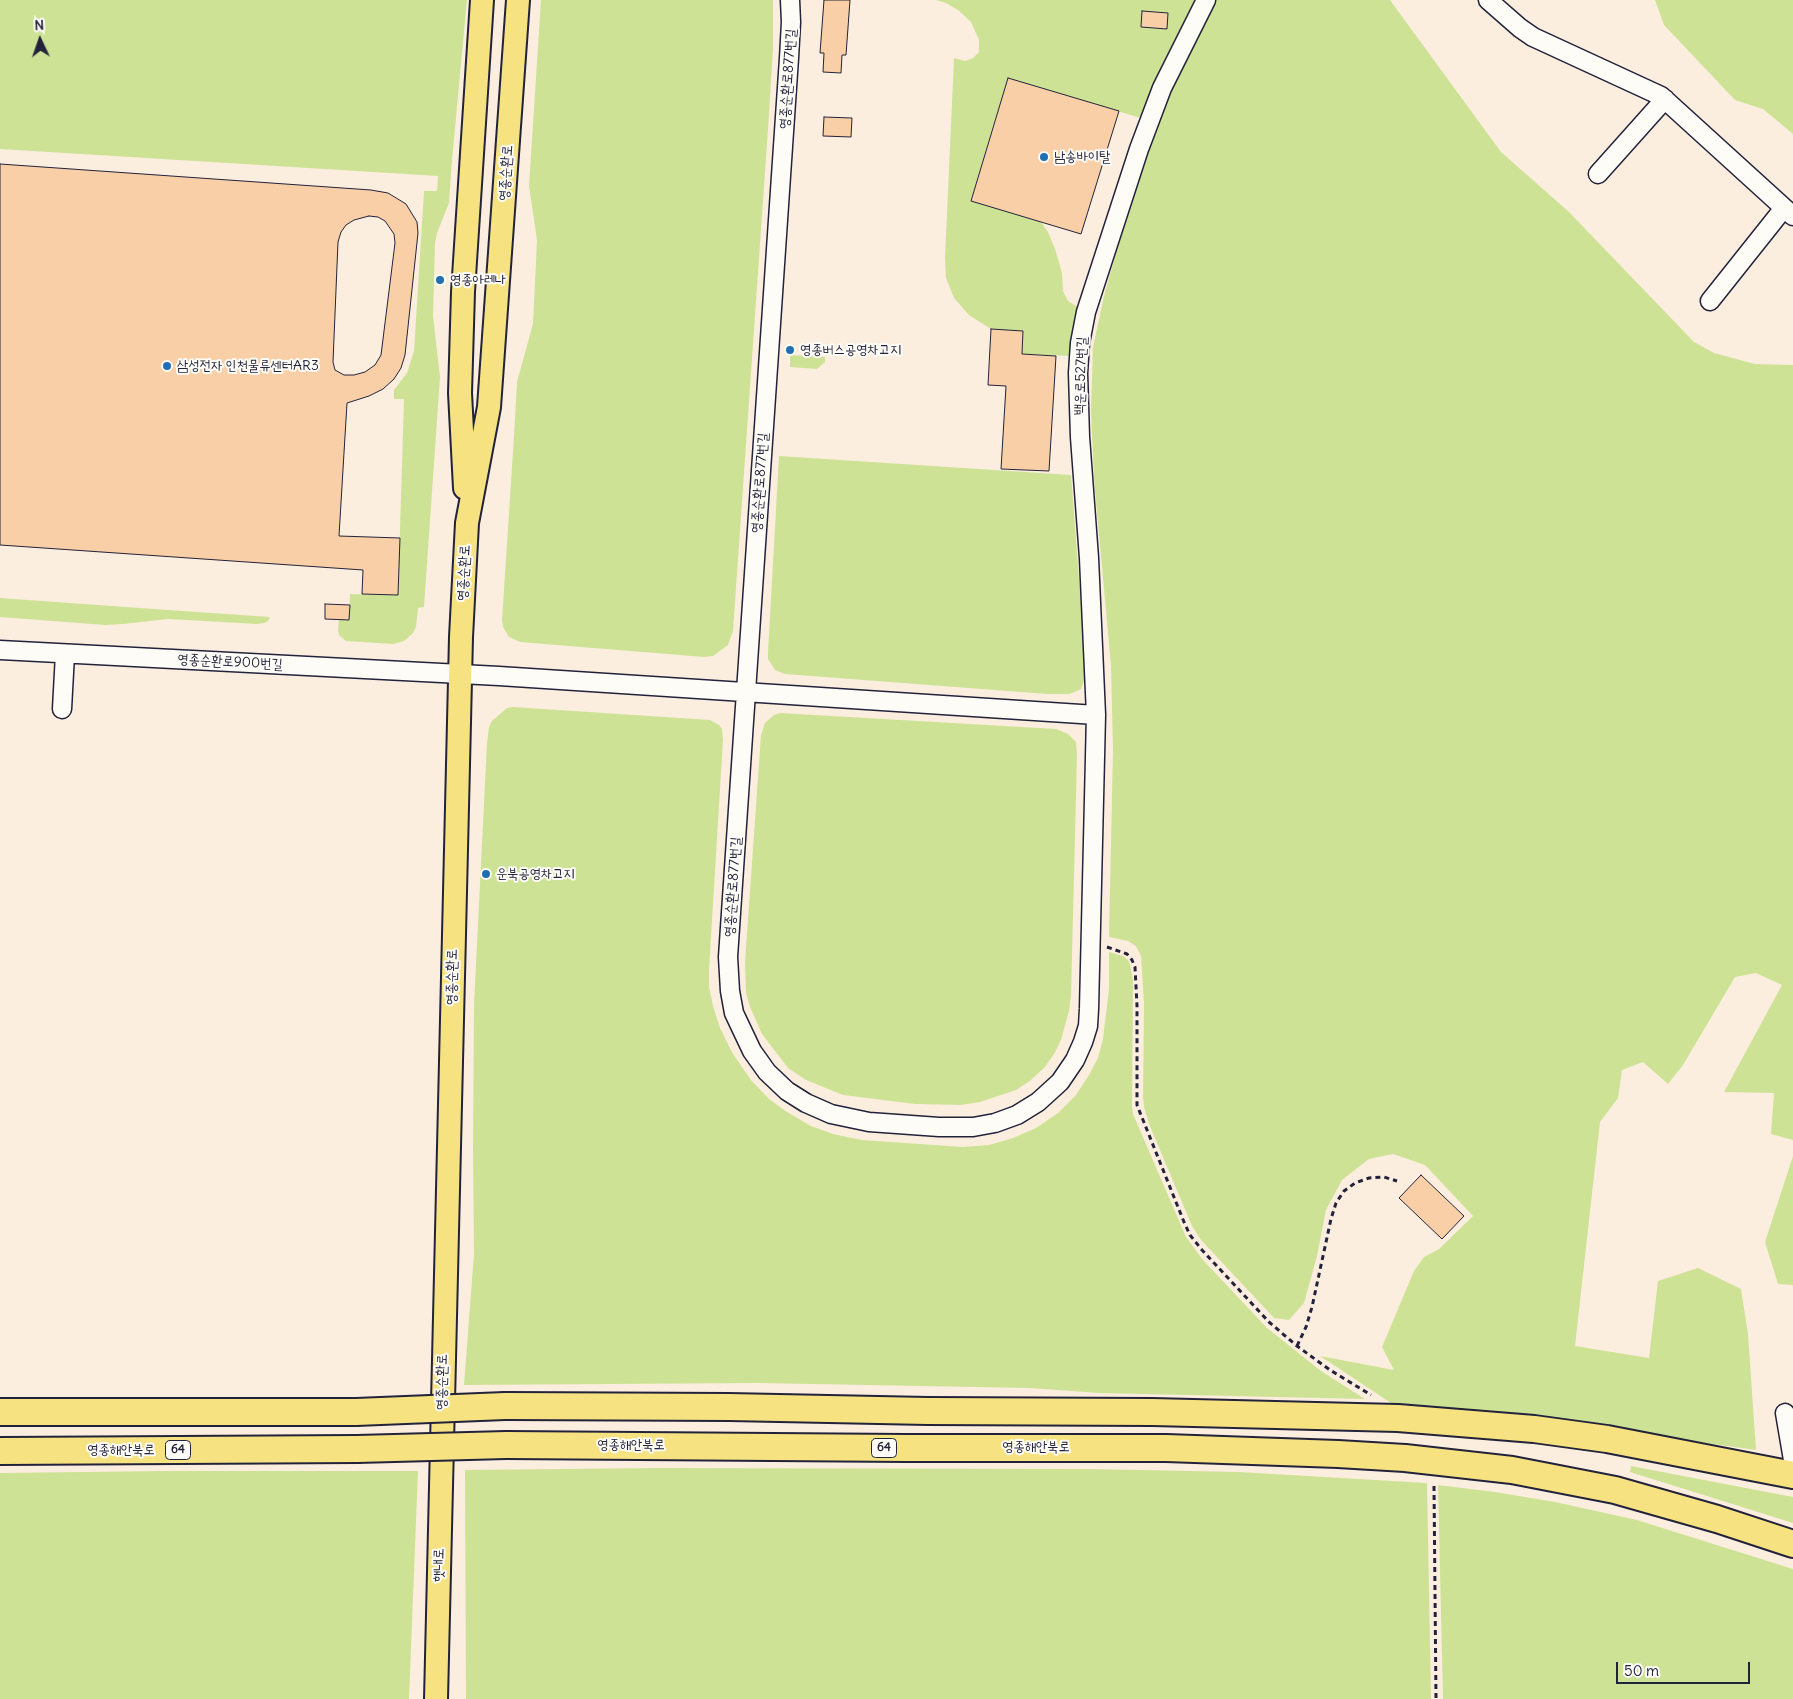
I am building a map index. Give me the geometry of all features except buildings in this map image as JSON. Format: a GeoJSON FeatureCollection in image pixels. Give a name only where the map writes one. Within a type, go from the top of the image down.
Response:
{"type":"FeatureCollection","features":[{"type":"Feature","properties":{"kind":"highway"},"geometry":{"type":"LineString","coordinates":[[0,1412],[356,1412],[505,1406],[938,1412],[1152,1412],[1398,1418],[1534,1429],[1607,1438],[1793,1475]]}},
{"type":"Feature","properties":{"kind":"highway","name":"영종해안북로"},"geometry":{"type":"LineString","coordinates":[[0,1451],[357,1449],[506,1445],[1157,1448],[1338,1454],[1404,1458],[1512,1470],[1615,1490],[1717,1519],[1793,1544]]}},
{"type":"Feature","properties":{"kind":"main road","name":"영종순환로"},"geometry":{"type":"LineString","coordinates":[[441,1432],[459,674],[467,523],[460,384],[463,292],[482,0]]}},
{"type":"Feature","properties":{"kind":"main road","name":"영종순환로"},"geometry":{"type":"LineString","coordinates":[[467,523],[489,407],[518,0]]}},
{"type":"Feature","properties":{"kind":"main road","name":"햇내로"},"geometry":{"type":"LineString","coordinates":[[436,1699],[441,1432]]}},
{"type":"Feature","properties":{"kind":"street","name":"영종순환로877번길"},"geometry":{"type":"LineString","coordinates":[[790,0],[790,58],[728,958],[730,991],[734,1013],[752,1051],[767,1072],[787,1091],[806,1103],[831,1114],[869,1122],[905,1126],[974,1127],[995,1123],[1016,1115],[1038,1102],[1060,1082],[1075,1060],[1085,1034],[1090,1009],[1096,716]]}},
{"type":"Feature","properties":{"kind":"street","name":"백운로527번길"},"geometry":{"type":"LineString","coordinates":[[1096,716],[1089,558],[1078,392],[1080,343],[1086,312],[1139,149],[1162,88],[1206,0]]}},
{"type":"Feature","properties":{"kind":"street"},"geometry":{"type":"LineString","coordinates":[[1488,0],[1520,28],[1533,36],[1652,91],[1665,100],[1789,212],[1710,301]]}},
{"type":"Feature","properties":{"kind":"street"},"geometry":{"type":"LineString","coordinates":[[1598,174],[1665,100]]}},
{"type":"Feature","properties":{"kind":"street","name":"영종순환로900번길"},"geometry":{"type":"LineString","coordinates":[[0,650],[459,674],[1096,716]]}},
{"type":"Feature","properties":{"kind":"street"},"geometry":{"type":"LineString","coordinates":[[62,709],[65,654]]}},
{"type":"Feature","properties":{"kind":"street"},"geometry":{"type":"LineString","coordinates":[[1786,1413],[1793,1460]]}},
{"type":"Feature","properties":{"kind":"path"},"geometry":{"type":"LineString","coordinates":[[1105,947],[1127,954],[1135,968],[1137,1105],[1184,1222],[1202,1250],[1269,1322],[1297,1346],[1330,1370],[1371,1396]]}},
{"type":"Feature","properties":{"kind":"path"},"geometry":{"type":"LineString","coordinates":[[1297,1346],[1306,1328],[1312,1307],[1331,1219],[1336,1204],[1344,1190],[1355,1182],[1369,1178],[1384,1177],[1397,1181]]}},
{"type":"Feature","properties":{"kind":"path"},"geometry":{"type":"LineString","coordinates":[[1434,1486],[1436,1699]]}},
{"type":"Feature","properties":{"kind":"green space"},"geometry":{"type":"Polygon","coordinates":[[[0,0],[467,0],[449,203],[435,243],[433,316],[440,377],[424,607],[418,608],[416,627],[413,633],[404,641],[393,644],[346,641],[339,635],[338,630],[339,619],[349,619],[350,594],[398,595],[404,399],[394,399],[394,390],[407,373],[414,351],[424,191],[437,191],[438,176],[0,149],[0,0]]]}},
{"type":"Feature","properties":{"kind":"green space"},"geometry":{"type":"Polygon","coordinates":[[[541,0],[773,0],[773,49],[768,129],[733,631],[728,645],[713,656],[704,657],[520,642],[509,637],[503,627],[517,382],[533,324],[537,240],[529,186],[541,0]]]}},
{"type":"Feature","properties":{"kind":"green space"},"geometry":{"type":"Polygon","coordinates":[[[936,0],[1202,0],[1144,119],[1008,78],[971,200],[1041,222],[1048,232],[1062,273],[1063,291],[1068,301],[1079,308],[1071,356],[1022,354],[1023,331],[991,329],[969,315],[954,298],[946,278],[945,258],[954,58],[965,61],[973,58],[979,52],[979,40],[971,22],[958,10],[936,0]],[[1142,11],[1141,27],[1167,29],[1168,13],[1142,11]]]}},
{"type":"Feature","properties":{"kind":"green space"},"geometry":{"type":"Polygon","coordinates":[[[1213,0],[1390,0],[1501,152],[1569,212],[1694,342],[1714,353],[1755,364],[1793,365],[1793,1140],[1771,1134],[1774,1093],[1724,1092],[1782,985],[1756,973],[1735,977],[1683,1065],[1668,1084],[1643,1062],[1622,1070],[1618,1098],[1600,1122],[1575,1346],[1649,1358],[1658,1281],[1698,1268],[1741,1289],[1748,1334],[1756,1450],[1445,1407],[1394,1405],[1320,1356],[1394,1370],[1382,1347],[1414,1271],[1424,1257],[1439,1249],[1473,1216],[1425,1165],[1393,1154],[1369,1159],[1342,1180],[1326,1210],[1317,1256],[1304,1303],[1289,1320],[1274,1318],[1201,1240],[1192,1226],[1149,1124],[1143,1097],[1144,1004],[1141,956],[1136,946],[1128,941],[1109,937],[1113,750],[1111,666],[1094,479],[1091,410],[1093,347],[1104,296],[1122,232],[1167,93],[1213,0]]]}},
{"type":"Feature","properties":{"kind":"green space"},"geometry":{"type":"Polygon","coordinates":[[[1655,0],[1793,0],[1793,134],[1763,109],[1735,100],[1664,25],[1655,0]]]}},
{"type":"Feature","properties":{"kind":"green space"},"geometry":{"type":"Polygon","coordinates":[[[790,355],[825,357],[825,362],[817,369],[790,367],[790,355]]]}},
{"type":"Feature","properties":{"kind":"green space"},"geometry":{"type":"Polygon","coordinates":[[[779,456],[1071,475],[1086,669],[1081,689],[1070,694],[1047,694],[785,674],[775,670],[768,659],[768,652],[779,456]]]}},
{"type":"Feature","properties":{"kind":"green space"},"geometry":{"type":"Polygon","coordinates":[[[0,598],[270,617],[268,621],[257,624],[168,619],[105,625],[0,617],[0,598]]]}},
{"type":"Feature","properties":{"kind":"green space"},"geometry":{"type":"Polygon","coordinates":[[[507,708],[710,720],[722,729],[723,740],[709,970],[709,987],[713,1006],[720,1028],[733,1054],[751,1080],[769,1099],[811,1126],[833,1134],[862,1140],[963,1147],[989,1145],[1013,1138],[1036,1128],[1058,1113],[1076,1095],[1089,1075],[1098,1058],[1103,1039],[1109,989],[1109,952],[1123,956],[1128,960],[1133,981],[1133,1114],[1186,1237],[1203,1260],[1267,1328],[1321,1371],[1365,1399],[1099,1393],[1029,1388],[758,1383],[464,1385],[474,1254],[474,1004],[487,743],[489,727],[492,721],[507,708]]]}},
{"type":"Feature","properties":{"kind":"green space"},"geometry":{"type":"Polygon","coordinates":[[[780,713],[1056,729],[1068,734],[1076,742],[1071,996],[1069,1011],[1061,1040],[1054,1054],[1045,1067],[1016,1090],[980,1102],[961,1105],[915,1104],[843,1095],[806,1080],[788,1068],[762,1034],[746,993],[745,962],[761,735],[765,723],[774,715],[780,713]]]}},
{"type":"Feature","properties":{"kind":"green space"},"geometry":{"type":"Polygon","coordinates":[[[1793,1156],[1793,1285],[1778,1284],[1765,1242],[1793,1156]]]}},
{"type":"Feature","properties":{"kind":"green space"},"geometry":{"type":"Polygon","coordinates":[[[1631,1466],[1793,1497],[1793,1523],[1630,1472],[1631,1466]]]}},
{"type":"Feature","properties":{"kind":"green space"},"geometry":{"type":"Polygon","coordinates":[[[656,1468],[1092,1469],[1239,1472],[1427,1483],[1431,1699],[466,1699],[465,1470],[656,1468]]]}},
{"type":"Feature","properties":{"kind":"green space"},"geometry":{"type":"Polygon","coordinates":[[[418,1471],[409,1699],[0,1699],[0,1473],[418,1471]]]}},
{"type":"Feature","properties":{"kind":"green space"},"geometry":{"type":"Polygon","coordinates":[[[1438,1485],[1555,1502],[1637,1520],[1793,1569],[1793,1699],[1443,1699],[1438,1485]]]}},
{"type":"Feature","properties":{"kind":"place","name":"남송바이탈"},"geometry":{"type":"Point","coordinates":[1044,157]}},
{"type":"Feature","properties":{"kind":"place","name":"영종아레나"},"geometry":{"type":"Point","coordinates":[440,280]}},
{"type":"Feature","properties":{"kind":"place","name":"영종버스공영차고지"},"geometry":{"type":"Point","coordinates":[790,350]}},
{"type":"Feature","properties":{"kind":"place","name":"삼성전자 인천물류센터AR3"},"geometry":{"type":"Point","coordinates":[167,366]}},
{"type":"Feature","properties":{"kind":"place","name":"운북공영차고지"},"geometry":{"type":"Point","coordinates":[486,874]}}]}
